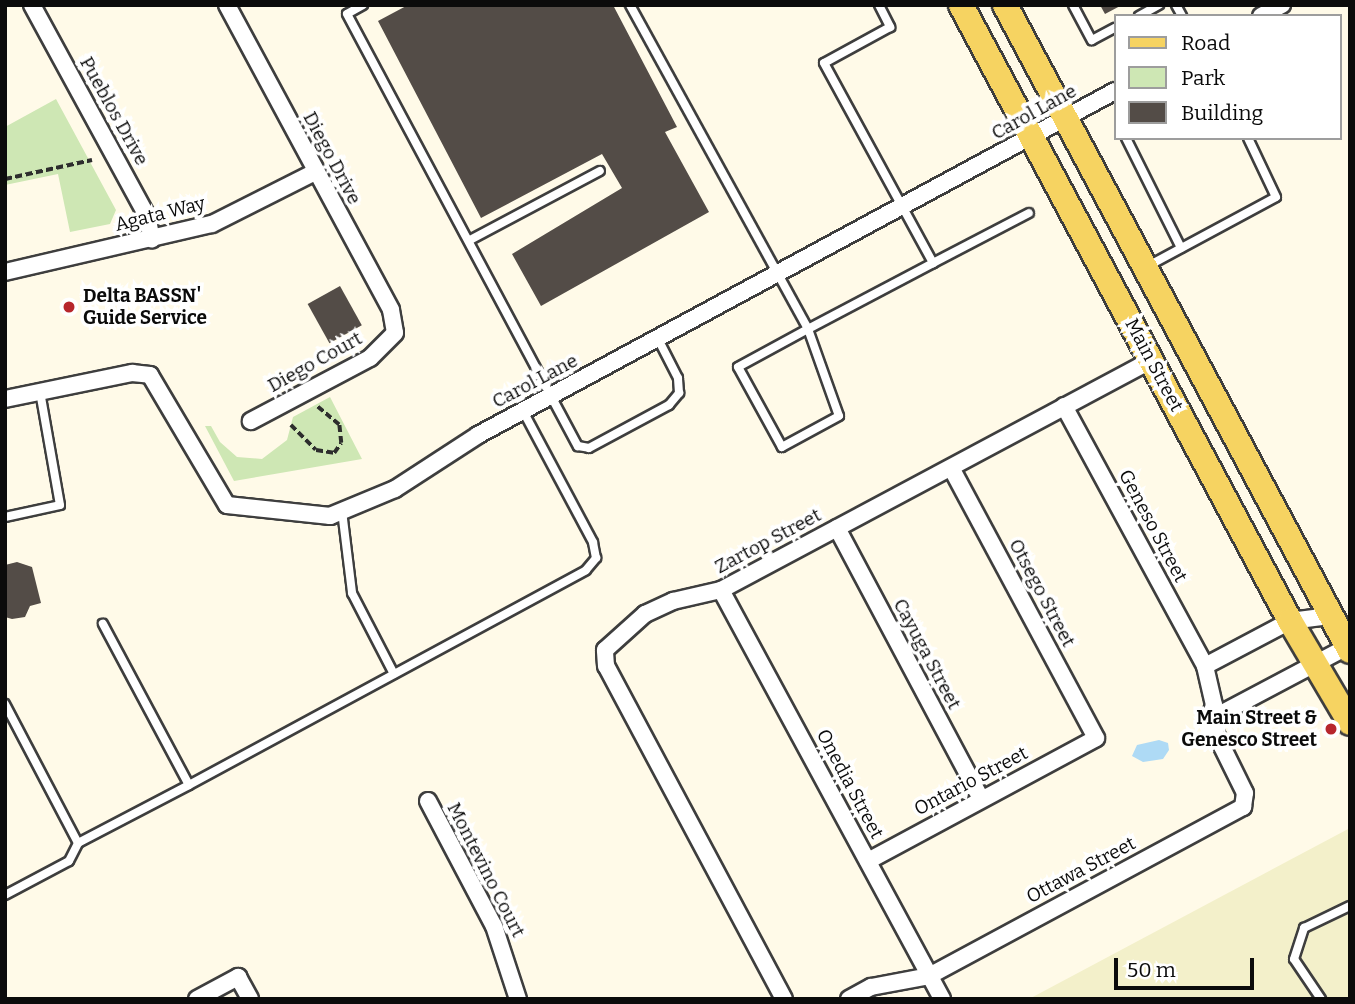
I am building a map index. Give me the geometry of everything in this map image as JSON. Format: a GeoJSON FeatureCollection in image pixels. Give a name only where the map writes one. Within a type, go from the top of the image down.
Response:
{"type":"FeatureCollection","features":[{"type":"Feature","properties":{"kind":"main road","name":"Main Street"},"geometry":{"type":"LineString","coordinates":[[961,5],[1290,621],[1350,723]]}},
{"type":"Feature","properties":{"kind":"main road","name":"Main Street"},"geometry":{"type":"LineString","coordinates":[[1005,5],[1349,649]]}},
{"type":"Feature","properties":{"kind":"street","name":"Pueblos Drive"},"geometry":{"type":"LineString","coordinates":[[32,5],[147,216],[152,239]]}},
{"type":"Feature","properties":{"kind":"street","name":"Diego Drive"},"geometry":{"type":"LineString","coordinates":[[227,5],[391,310],[395,333]]}},
{"type":"Feature","properties":{"kind":"street"},"geometry":{"type":"LineString","coordinates":[[1265,14],[1282,5]]}},
{"type":"Feature","properties":{"kind":"street","name":"Carol Lane"},"geometry":{"type":"LineString","coordinates":[[5,399],[132,373],[150,375],[227,505],[330,516],[396,489],[523,411],[1031,139],[1114,92]]}},
{"type":"Feature","properties":{"kind":"street","name":"Agata Way"},"geometry":{"type":"LineString","coordinates":[[5,272],[212,225],[315,172]]}},
{"type":"Feature","properties":{"kind":"street","name":"Diego Court"},"geometry":{"type":"LineString","coordinates":[[251,421],[370,358],[395,333]]}},
{"type":"Feature","properties":{"kind":"street","name":"Zartop Street"},"geometry":{"type":"LineString","coordinates":[[785,999],[606,666],[605,650],[645,614],[673,601],[722,590],[1151,360]]}},
{"type":"Feature","properties":{"kind":"street","name":"Geneso Street"},"geometry":{"type":"LineString","coordinates":[[1064,406],[1205,666],[1214,705],[1209,720]]}},
{"type":"Feature","properties":{"kind":"street","name":"Otsego Street"},"geometry":{"type":"LineString","coordinates":[[951,468],[1096,738]]}},
{"type":"Feature","properties":{"kind":"street","name":"Cayuga Street"},"geometry":{"type":"LineString","coordinates":[[837,528],[981,799]]}},
{"type":"Feature","properties":{"kind":"street","name":"Onedia Street"},"geometry":{"type":"LineString","coordinates":[[722,590],[942,999]]}},
{"type":"Feature","properties":{"kind":"street"},"geometry":{"type":"LineString","coordinates":[[1205,666],[1290,621],[1330,616]]}},
{"type":"Feature","properties":{"kind":"street"},"geometry":{"type":"LineString","coordinates":[[1209,720],[1314,664],[1349,649]]}},
{"type":"Feature","properties":{"kind":"street","name":"Ottawa Street"},"geometry":{"type":"LineString","coordinates":[[849,999],[871,987],[929,976],[1243,807],[1245,793],[1209,720]]}},
{"type":"Feature","properties":{"kind":"street","name":"Ontario Street"},"geometry":{"type":"LineString","coordinates":[[868,861],[1096,738]]}},
{"type":"Feature","properties":{"kind":"street","name":"Montevino Court"},"geometry":{"type":"LineString","coordinates":[[428,802],[494,926],[518,999]]}},
{"type":"Feature","properties":{"kind":"street"},"geometry":{"type":"LineString","coordinates":[[197,999],[239,977],[250,999]]}},
{"type":"Feature","properties":{"kind":"lane"},"geometry":{"type":"LineString","coordinates":[[363,5],[345,10],[552,395],[570,436],[578,446],[589,448],[669,405],[679,393],[678,378],[658,339]]}},
{"type":"Feature","properties":{"kind":"lane"},"geometry":{"type":"LineString","coordinates":[[630,5],[808,329],[838,416],[782,447],[738,366],[808,329],[933,263],[1029,214]]}},
{"type":"Feature","properties":{"kind":"lane"},"geometry":{"type":"LineString","coordinates":[[879,5],[890,27],[824,63],[933,263]]}},
{"type":"Feature","properties":{"kind":"lane"},"geometry":{"type":"LineString","coordinates":[[1073,5],[1092,40],[1114,29]]}},
{"type":"Feature","properties":{"kind":"lane"},"geometry":{"type":"LineString","coordinates":[[1143,14],[1159,5]]}},
{"type":"Feature","properties":{"kind":"lane"},"geometry":{"type":"LineString","coordinates":[[1127,140],[1181,248]]}},
{"type":"Feature","properties":{"kind":"lane"},"geometry":{"type":"LineString","coordinates":[[1146,267],[1276,197],[1249,140]]}},
{"type":"Feature","properties":{"kind":"lane"},"geometry":{"type":"LineString","coordinates":[[470,240],[600,171]]}},
{"type":"Feature","properties":{"kind":"lane"},"geometry":{"type":"LineString","coordinates":[[5,517],[60,505],[40,392]]}},
{"type":"Feature","properties":{"kind":"lane"},"geometry":{"type":"LineString","coordinates":[[5,895],[69,861],[78,843],[586,570],[596,558],[593,542],[523,411]]}},
{"type":"Feature","properties":{"kind":"lane"},"geometry":{"type":"LineString","coordinates":[[342,511],[352,593],[394,674]]}},
{"type":"Feature","properties":{"kind":"lane"},"geometry":{"type":"LineString","coordinates":[[103,624],[189,785]]}},
{"type":"Feature","properties":{"kind":"lane"},"geometry":{"type":"LineString","coordinates":[[5,704],[78,843]]}},
{"type":"Feature","properties":{"kind":"lane"},"geometry":{"type":"LineString","coordinates":[[1321,999],[1294,959],[1304,928],[1350,906]]}},
{"type":"Feature","properties":{"kind":"path"},"geometry":{"type":"LineString","coordinates":[[5,178],[92,160]]}},
{"type":"Feature","properties":{"kind":"path"},"geometry":{"type":"LineString","coordinates":[[291,425],[316,450],[334,453],[341,443],[340,425],[316,405]]}},
{"type":"Feature","properties":{"kind":"shaded area"},"geometry":{"type":"Polygon","coordinates":[[[1350,828],[1350,999],[1029,999],[1350,828]]]}},
{"type":"Feature","properties":{"kind":"green space"},"geometry":{"type":"Polygon","coordinates":[[[56,99],[116,210],[110,224],[70,232],[58,174],[5,185],[5,127],[56,99]]]}},
{"type":"Feature","properties":{"kind":"green space"},"geometry":{"type":"Polygon","coordinates":[[[330,397],[362,459],[234,481],[205,426],[211,426],[220,442],[237,457],[262,459],[287,440],[293,417],[330,397]]]}},
{"type":"Feature","properties":{"kind":"water"},"geometry":{"type":"Polygon","coordinates":[[[1159,740],[1168,743],[1169,750],[1163,759],[1143,762],[1132,756],[1137,745],[1159,740]]]}},
{"type":"Feature","properties":{"kind":"building"},"geometry":{"type":"Polygon","coordinates":[[[408,5],[613,5],[677,127],[665,132],[709,212],[541,306],[512,254],[622,188],[602,154],[481,218],[378,21],[408,5]]]}},
{"type":"Feature","properties":{"kind":"building"},"geometry":{"type":"Polygon","coordinates":[[[1100,5],[1122,5],[1105,14],[1100,5]]]}},
{"type":"Feature","properties":{"kind":"building"},"geometry":{"type":"Polygon","coordinates":[[[340,286],[362,325],[329,343],[308,304],[340,286]]]}},
{"type":"Feature","properties":{"kind":"building"},"geometry":{"type":"Polygon","coordinates":[[[17,562],[32,567],[41,603],[30,606],[25,617],[12,619],[5,617],[5,565],[17,562]]]}},
{"type":"Feature","properties":{"kind":"place","name":"Delta BASSN' Guide Service"},"geometry":{"type":"Point","coordinates":[69,307]}},
{"type":"Feature","properties":{"kind":"place","name":"Main Street & Genesco Street"},"geometry":{"type":"Point","coordinates":[1331,729]}}]}
